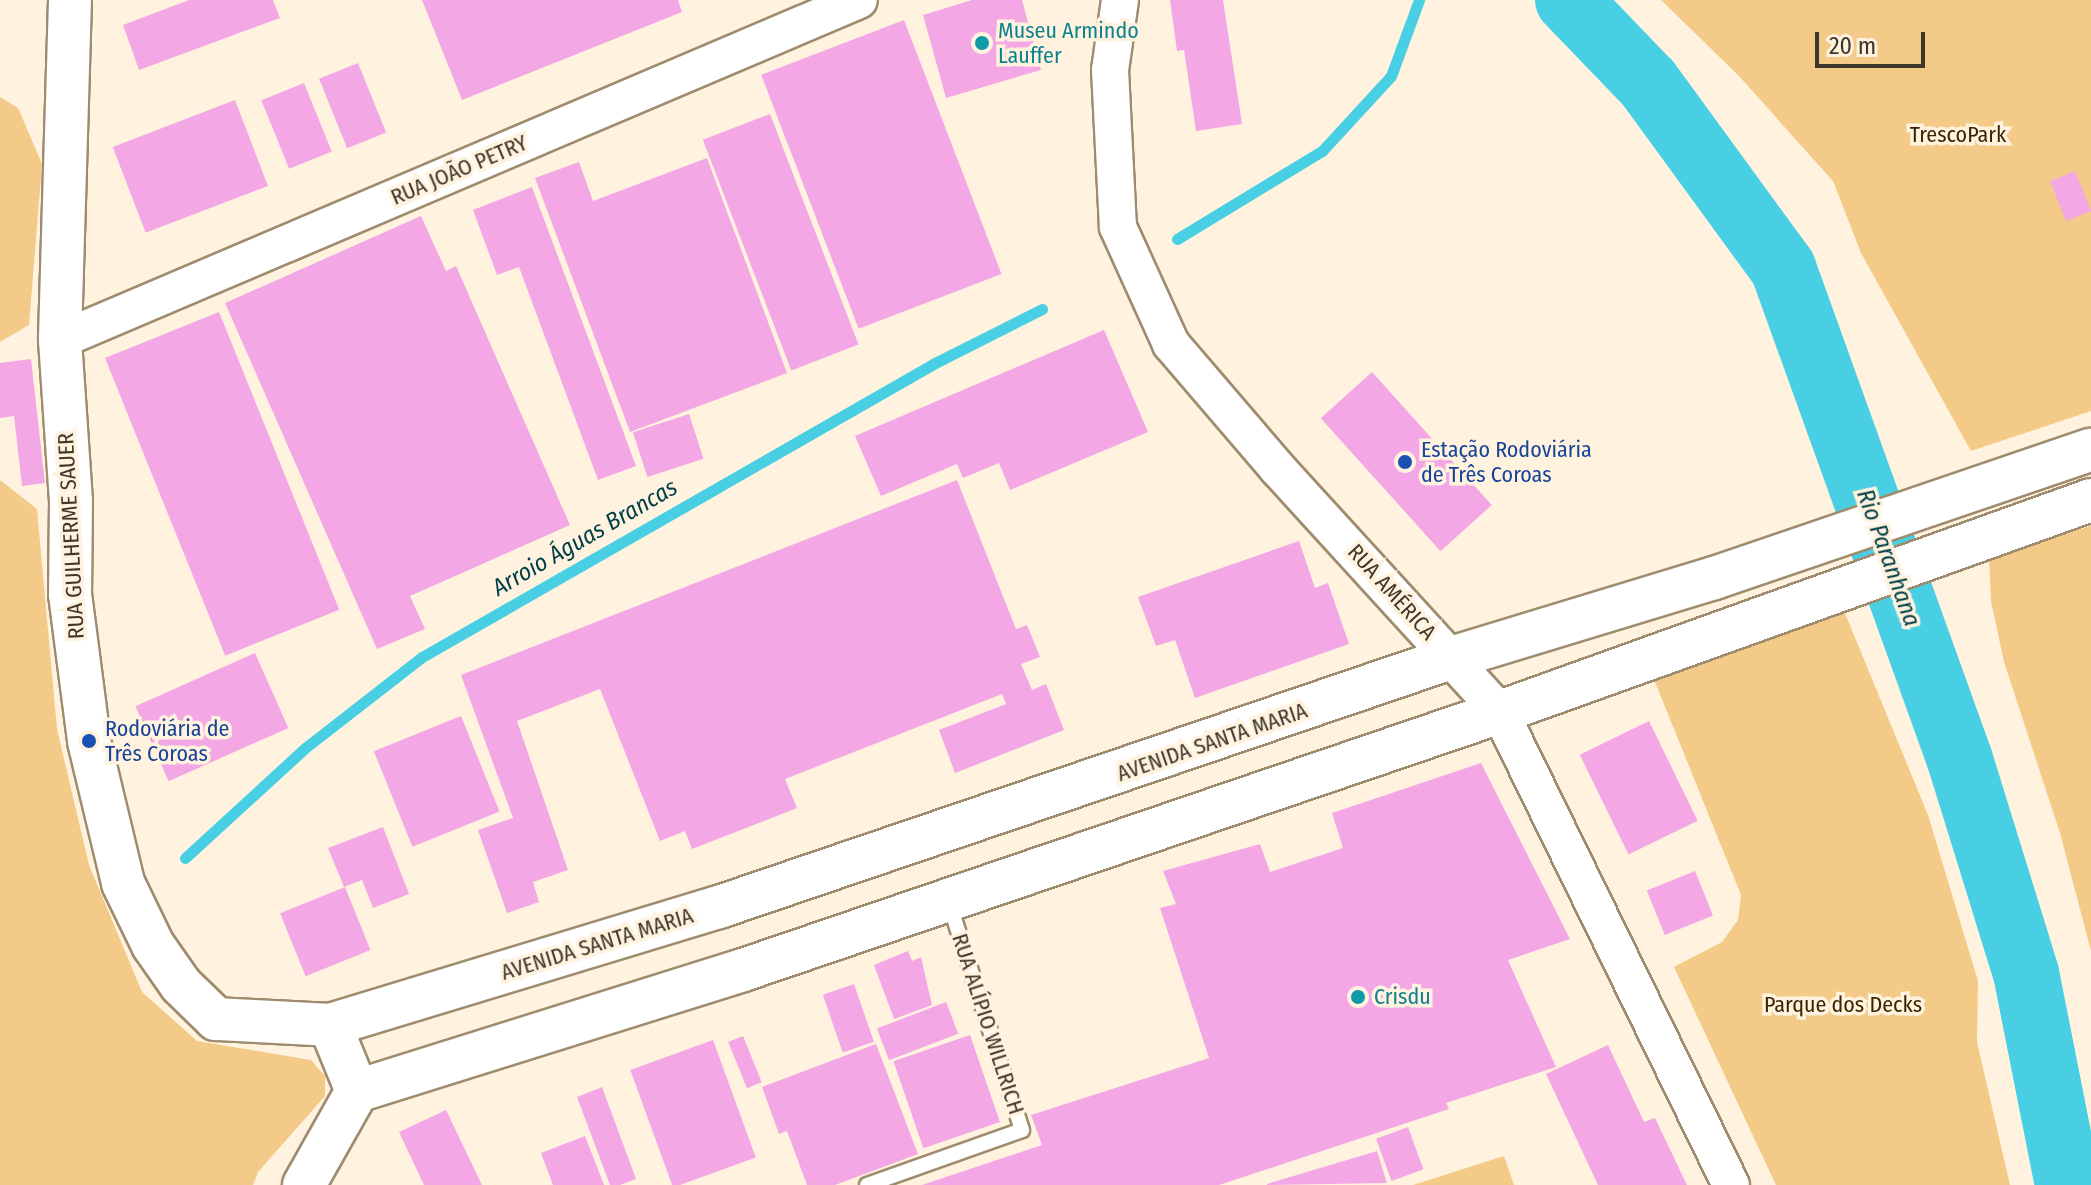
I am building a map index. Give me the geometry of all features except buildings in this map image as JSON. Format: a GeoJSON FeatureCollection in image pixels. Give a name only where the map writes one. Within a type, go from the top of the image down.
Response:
{"type":"FeatureCollection","features":[{"type":"Feature","properties":{"kind":"main road","name":"RUA GUILHERME SAUER"},"geometry":{"type":"LineString","coordinates":[[70,0],[60,340],[71,501],[70,594],[89,741],[123,883],[153,945],[181,985],[216,1019],[330,1025]]}},
{"type":"Feature","properties":{"kind":"main road","name":"AVENIDA SANTA MARIA"},"geometry":{"type":"LineString","coordinates":[[330,1025],[719,907],[1123,773],[1451,658],[1714,578],[2085,452]]}},
{"type":"Feature","properties":{"kind":"main road"},"geometry":{"type":"LineString","coordinates":[[304,1185],[357,1091],[743,970],[1500,712],[2091,500]]}},
{"type":"Feature","properties":{"kind":"main road"},"geometry":{"type":"LineString","coordinates":[[1123,773],[1145,832]]}},
{"type":"Feature","properties":{"kind":"main road"},"geometry":{"type":"LineString","coordinates":[[719,907],[743,970]]}},
{"type":"Feature","properties":{"kind":"main road"},"geometry":{"type":"LineString","coordinates":[[330,1025],[357,1091]]}},
{"type":"Feature","properties":{"kind":"street","name":"RUA JOÃO PETRY"},"geometry":{"type":"LineString","coordinates":[[60,340],[859,0]]}},
{"type":"Feature","properties":{"kind":"street","name":"RUA AMÉRICA"},"geometry":{"type":"LineString","coordinates":[[1120,0],[1110,70],[1118,227],[1171,344],[1278,469],[1500,712],[1731,1185]]}},
{"type":"Feature","properties":{"kind":"lane","name":"RUA ALÍPIO WILLRICH"},"geometry":{"type":"LineString","coordinates":[[867,1185],[1022,1130],[947,898]]}},
{"type":"Feature","properties":{"kind":"green space","name":"TrescoPark"},"geometry":{"type":"Polygon","coordinates":[[[1661,0],[2091,0],[2091,411],[1971,451],[1861,253],[1833,181],[1738,75],[1661,0]]]}},
{"type":"Feature","properties":{"kind":"green space"},"geometry":{"type":"Polygon","coordinates":[[[0,97],[18,108],[42,164],[29,325],[0,342],[0,97]]]}},
{"type":"Feature","properties":{"kind":"green space"},"geometry":{"type":"Polygon","coordinates":[[[0,480],[37,509],[57,729],[89,865],[142,992],[197,1041],[311,1060],[325,1076],[325,1096],[258,1172],[253,1185],[0,1185],[0,480]]]}},
{"type":"Feature","properties":{"kind":"green space"},"geometry":{"type":"Polygon","coordinates":[[[2091,526],[2091,951],[2060,833],[2004,662],[1991,601],[1989,557],[2091,526]]]}},
{"type":"Feature","properties":{"kind":"green space","name":"Parque dos Decks"},"geometry":{"type":"Polygon","coordinates":[[[1842,606],[1928,815],[1978,981],[1977,1042],[2010,1185],[1776,1185],[1674,967],[1722,942],[1738,920],[1741,895],[1651,672],[1842,606]]]}},
{"type":"Feature","properties":{"kind":"green space"},"geometry":{"type":"Polygon","coordinates":[[[1504,1156],[1514,1185],[1413,1185],[1504,1156]]]}},
{"type":"Feature","properties":{"kind":"waterway","name":"Arroio Águas Brancas"},"geometry":{"type":"LineString","coordinates":[[1177,239],[1322,151],[1391,76],[1419,0]]}},
{"type":"Feature","properties":{"kind":"waterway","name":"Rio Paranhana"},"geometry":{"type":"LineString","coordinates":[[1568,0],[1648,83],[1783,268],[1960,760],[2026,973],[2068,1185]]}},
{"type":"Feature","properties":{"kind":"waterway","name":"Arroio Águas Brancas"},"geometry":{"type":"LineString","coordinates":[[185,858],[305,748],[422,657],[935,363],[1042,309]]}},
{"type":"Feature","properties":{"kind":"place","name":"Museu Armindo Lauffer"},"geometry":{"type":"Point","coordinates":[982,43]}},
{"type":"Feature","properties":{"kind":"place","name":"Estação Rodoviária de Três Coroas"},"geometry":{"type":"Point","coordinates":[1405,462]}},
{"type":"Feature","properties":{"kind":"place","name":"Rodoviária de Três Coroas"},"geometry":{"type":"Point","coordinates":[89,741]}},
{"type":"Feature","properties":{"kind":"place","name":"Crisdu"},"geometry":{"type":"Point","coordinates":[1358,997]}}]}
